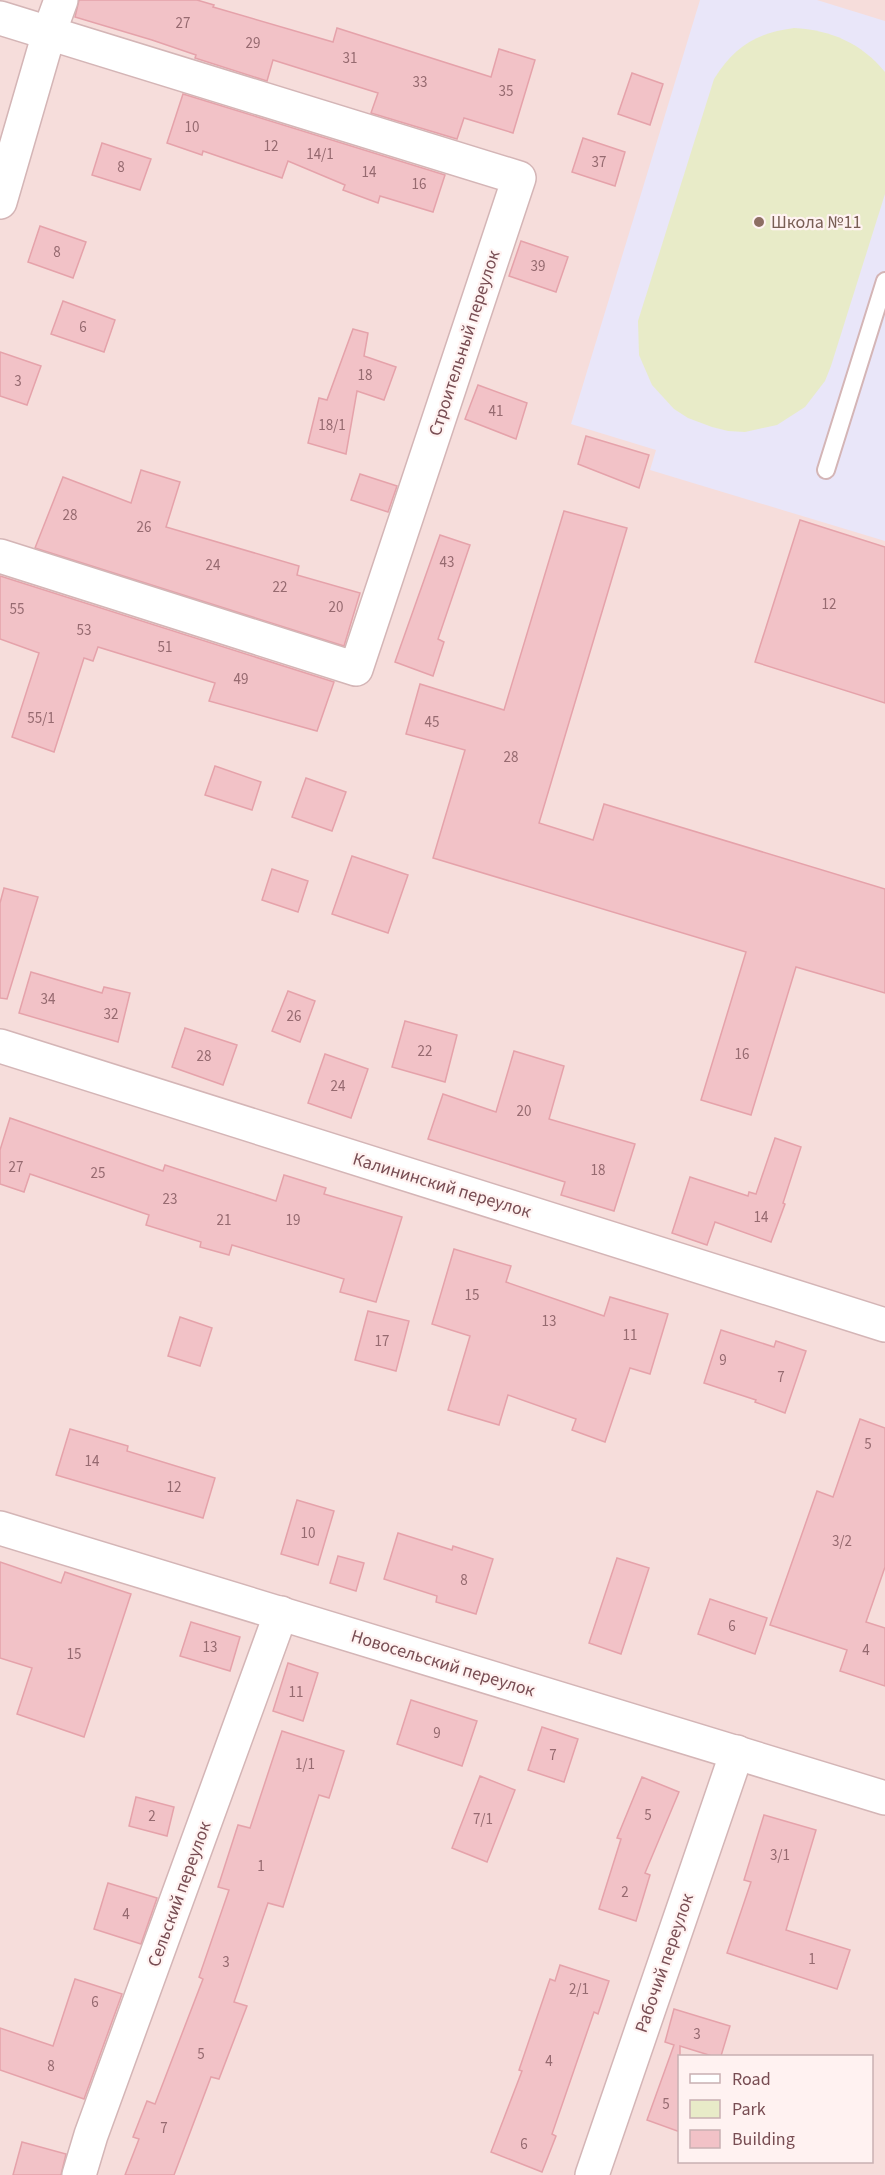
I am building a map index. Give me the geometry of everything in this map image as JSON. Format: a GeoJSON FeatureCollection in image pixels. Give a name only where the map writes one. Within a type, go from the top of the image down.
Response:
{"type":"FeatureCollection","features":[{"type":"Feature","properties":{"kind":"street"},"geometry":{"type":"LineString","coordinates":[[0,202],[49,33],[61,0]]}},
{"type":"Feature","properties":{"kind":"street","name":"Строительный переулок"},"geometry":{"type":"LineString","coordinates":[[0,18],[519,178],[356,669],[0,556]]}},
{"type":"Feature","properties":{"kind":"street","name":"Калининский переулок"},"geometry":{"type":"LineString","coordinates":[[0,1046],[885,1325]]}},
{"type":"Feature","properties":{"kind":"street","name":"Новосельский переулок"},"geometry":{"type":"LineString","coordinates":[[0,1528],[885,1798]]}},
{"type":"Feature","properties":{"kind":"street","name":"Сельский переулок"},"geometry":{"type":"LineString","coordinates":[[79,2175],[91,2135],[281,1613]]}},
{"type":"Feature","properties":{"kind":"street","name":"Рабочий переулок"},"geometry":{"type":"LineString","coordinates":[[592,2175],[737,1752]]}},
{"type":"Feature","properties":{"kind":"lane"},"geometry":{"type":"LineString","coordinates":[[826,470],[885,281]]}},
{"type":"Feature","properties":{"kind":"shaded area"},"geometry":{"type":"Polygon","coordinates":[[[0,0],[885,0],[885,2175],[0,2175],[0,0]]]}},
{"type":"Feature","properties":{"kind":"shaded area","name":"Школа №11"},"geometry":{"type":"Polygon","coordinates":[[[700,0],[817,0],[885,21],[885,541],[650,470],[656,450],[571,424],[700,0]]]}},
{"type":"Feature","properties":{"kind":"green space"},"geometry":{"type":"Polygon","coordinates":[[[794,28],[833,35],[844,40],[866,53],[885,72],[885,194],[825,381],[805,407],[777,425],[745,432],[728,431],[688,418],[674,409],[652,385],[639,355],[638,321],[714,79],[730,58],[747,43],[780,30],[794,28]]]}},
{"type":"Feature","properties":{"kind":"building"},"geometry":{"type":"Polygon","coordinates":[[[79,0],[197,0],[214,5],[213,7],[333,42],[337,28],[491,77],[499,49],[535,60],[513,133],[464,118],[457,139],[371,113],[378,93],[273,60],[267,81],[195,58],[196,55],[152,40],[75,17],[79,0]]]}},
{"type":"Feature","properties":{"kind":"building"},"geometry":{"type":"Polygon","coordinates":[[[632,73],[663,84],[650,125],[618,114],[632,73]]]}},
{"type":"Feature","properties":{"kind":"building"},"geometry":{"type":"Polygon","coordinates":[[[183,94],[445,175],[433,212],[380,196],[378,203],[343,190],[345,185],[288,161],[282,178],[203,151],[202,155],[167,143],[183,94]]]}},
{"type":"Feature","properties":{"kind":"building"},"geometry":{"type":"Polygon","coordinates":[[[583,138],[625,152],[615,186],[572,172],[583,138]]]}},
{"type":"Feature","properties":{"kind":"building"},"geometry":{"type":"Polygon","coordinates":[[[102,143],[151,159],[140,190],[92,175],[102,143]]]}},
{"type":"Feature","properties":{"kind":"building"},"geometry":{"type":"Polygon","coordinates":[[[40,226],[86,242],[73,278],[28,262],[40,226]]]}},
{"type":"Feature","properties":{"kind":"building"},"geometry":{"type":"Polygon","coordinates":[[[521,241],[568,257],[556,292],[509,276],[521,241]]]}},
{"type":"Feature","properties":{"kind":"building"},"geometry":{"type":"Polygon","coordinates":[[[63,301],[115,320],[104,352],[51,334],[63,301]]]}},
{"type":"Feature","properties":{"kind":"building"},"geometry":{"type":"Polygon","coordinates":[[[353,329],[368,333],[364,356],[396,367],[384,400],[357,391],[346,454],[308,443],[319,398],[327,400],[353,329]]]}},
{"type":"Feature","properties":{"kind":"building"},"geometry":{"type":"Polygon","coordinates":[[[0,352],[41,366],[27,405],[0,396],[0,352]]]}},
{"type":"Feature","properties":{"kind":"building"},"geometry":{"type":"Polygon","coordinates":[[[478,385],[527,403],[516,439],[465,419],[478,385]]]}},
{"type":"Feature","properties":{"kind":"building"},"geometry":{"type":"Polygon","coordinates":[[[586,436],[649,455],[639,488],[578,464],[586,436]]]}},
{"type":"Feature","properties":{"kind":"building"},"geometry":{"type":"Polygon","coordinates":[[[141,470],[180,482],[166,527],[299,566],[297,575],[360,593],[344,646],[35,548],[63,477],[131,503],[141,470]]]}},
{"type":"Feature","properties":{"kind":"building"},"geometry":{"type":"Polygon","coordinates":[[[360,474],[397,486],[388,512],[351,500],[360,474]]]}},
{"type":"Feature","properties":{"kind":"building"},"geometry":{"type":"Polygon","coordinates":[[[564,511],[627,528],[539,823],[593,840],[604,804],[885,889],[885,993],[796,967],[751,1115],[701,1100],[746,952],[433,858],[465,750],[406,734],[420,684],[504,710],[564,511]]]}},
{"type":"Feature","properties":{"kind":"building"},"geometry":{"type":"Polygon","coordinates":[[[800,520],[885,547],[885,703],[755,662],[800,520]]]}},
{"type":"Feature","properties":{"kind":"building"},"geometry":{"type":"Polygon","coordinates":[[[440,535],[470,545],[438,639],[444,642],[433,676],[395,662],[440,535]]]}},
{"type":"Feature","properties":{"kind":"building"},"geometry":{"type":"Polygon","coordinates":[[[0,576],[334,682],[317,731],[209,701],[215,683],[98,647],[93,661],[84,658],[54,752],[12,737],[39,653],[0,639],[0,576]]]}},
{"type":"Feature","properties":{"kind":"building"},"geometry":{"type":"Polygon","coordinates":[[[215,766],[261,782],[252,810],[205,795],[215,766]]]}},
{"type":"Feature","properties":{"kind":"building"},"geometry":{"type":"Polygon","coordinates":[[[306,778],[346,792],[332,831],[292,817],[306,778]]]}},
{"type":"Feature","properties":{"kind":"building"},"geometry":{"type":"Polygon","coordinates":[[[352,856],[408,875],[388,933],[332,914],[352,856]]]}},
{"type":"Feature","properties":{"kind":"building"},"geometry":{"type":"Polygon","coordinates":[[[272,869],[308,881],[298,912],[262,900],[272,869]]]}},
{"type":"Feature","properties":{"kind":"building"},"geometry":{"type":"Polygon","coordinates":[[[4,888],[38,897],[7,999],[0,998],[0,903],[4,888]]]}},
{"type":"Feature","properties":{"kind":"building"},"geometry":{"type":"Polygon","coordinates":[[[31,972],[102,993],[104,987],[130,993],[118,1042],[19,1013],[31,972]]]}},
{"type":"Feature","properties":{"kind":"building"},"geometry":{"type":"Polygon","coordinates":[[[288,991],[315,1001],[300,1042],[272,1031],[288,991]]]}},
{"type":"Feature","properties":{"kind":"building"},"geometry":{"type":"Polygon","coordinates":[[[405,1021],[457,1035],[445,1082],[392,1067],[405,1021]]]}},
{"type":"Feature","properties":{"kind":"building"},"geometry":{"type":"Polygon","coordinates":[[[185,1028],[237,1045],[223,1085],[172,1067],[185,1028]]]}},
{"type":"Feature","properties":{"kind":"building"},"geometry":{"type":"Polygon","coordinates":[[[514,1051],[564,1066],[549,1119],[635,1144],[614,1211],[561,1195],[565,1182],[428,1139],[443,1094],[496,1112],[514,1051]]]}},
{"type":"Feature","properties":{"kind":"building"},"geometry":{"type":"Polygon","coordinates":[[[325,1054],[368,1069],[351,1118],[308,1103],[325,1054]]]}},
{"type":"Feature","properties":{"kind":"building"},"geometry":{"type":"Polygon","coordinates":[[[10,1118],[163,1171],[165,1165],[276,1201],[284,1175],[326,1188],[324,1194],[402,1217],[376,1302],[340,1292],[344,1279],[232,1245],[229,1255],[200,1247],[201,1242],[146,1225],[149,1215],[30,1174],[24,1192],[0,1184],[0,1150],[10,1118]]]}},
{"type":"Feature","properties":{"kind":"building"},"geometry":{"type":"Polygon","coordinates":[[[775,1138],[801,1147],[783,1203],[785,1204],[771,1242],[715,1222],[707,1245],[672,1233],[690,1177],[748,1196],[749,1192],[756,1194],[775,1138]]]}},
{"type":"Feature","properties":{"kind":"building"},"geometry":{"type":"Polygon","coordinates":[[[454,1249],[511,1266],[506,1282],[604,1316],[610,1297],[668,1314],[650,1374],[630,1368],[605,1442],[572,1430],[576,1419],[508,1395],[499,1425],[448,1410],[470,1336],[432,1324],[454,1249]]]}},
{"type":"Feature","properties":{"kind":"building"},"geometry":{"type":"Polygon","coordinates":[[[368,1311],[409,1321],[396,1371],[355,1360],[368,1311]]]}},
{"type":"Feature","properties":{"kind":"building"},"geometry":{"type":"Polygon","coordinates":[[[180,1317],[212,1328],[200,1366],[168,1356],[180,1317]]]}},
{"type":"Feature","properties":{"kind":"building"},"geometry":{"type":"Polygon","coordinates":[[[721,1330],[774,1347],[776,1341],[806,1351],[785,1413],[755,1402],[756,1400],[704,1383],[721,1330]]]}},
{"type":"Feature","properties":{"kind":"building"},"geometry":{"type":"Polygon","coordinates":[[[860,1419],[885,1428],[885,1567],[866,1622],[885,1628],[885,1686],[840,1671],[847,1650],[770,1625],[817,1491],[833,1497],[860,1419]]]}},
{"type":"Feature","properties":{"kind":"building"},"geometry":{"type":"Polygon","coordinates":[[[70,1429],[128,1446],[127,1451],[215,1478],[203,1518],[56,1475],[70,1429]]]}},
{"type":"Feature","properties":{"kind":"building"},"geometry":{"type":"Polygon","coordinates":[[[297,1500],[334,1511],[318,1565],[281,1554],[297,1500]]]}},
{"type":"Feature","properties":{"kind":"building"},"geometry":{"type":"Polygon","coordinates":[[[398,1533],[452,1550],[453,1546],[493,1559],[476,1614],[436,1602],[437,1596],[384,1579],[398,1533]]]}},
{"type":"Feature","properties":{"kind":"building"},"geometry":{"type":"Polygon","coordinates":[[[338,1556],[364,1563],[356,1591],[330,1583],[338,1556]]]}},
{"type":"Feature","properties":{"kind":"building"},"geometry":{"type":"Polygon","coordinates":[[[617,1558],[649,1568],[621,1654],[589,1643],[617,1558]]]}},
{"type":"Feature","properties":{"kind":"building"},"geometry":{"type":"Polygon","coordinates":[[[0,1562],[61,1583],[65,1572],[131,1594],[84,1737],[17,1714],[32,1668],[0,1658],[0,1562]]]}},
{"type":"Feature","properties":{"kind":"building"},"geometry":{"type":"Polygon","coordinates":[[[710,1599],[767,1618],[755,1654],[698,1634],[710,1599]]]}},
{"type":"Feature","properties":{"kind":"building"},"geometry":{"type":"Polygon","coordinates":[[[191,1622],[240,1637],[230,1671],[180,1656],[191,1622]]]}},
{"type":"Feature","properties":{"kind":"building"},"geometry":{"type":"Polygon","coordinates":[[[288,1663],[318,1673],[303,1721],[273,1711],[288,1663]]]}},
{"type":"Feature","properties":{"kind":"building"},"geometry":{"type":"Polygon","coordinates":[[[411,1700],[477,1721],[462,1766],[397,1744],[411,1700]]]}},
{"type":"Feature","properties":{"kind":"building"},"geometry":{"type":"Polygon","coordinates":[[[542,1727],[578,1739],[564,1782],[528,1770],[542,1727]]]}},
{"type":"Feature","properties":{"kind":"building"},"geometry":{"type":"Polygon","coordinates":[[[282,1731],[344,1751],[329,1798],[319,1795],[283,1907],[268,1903],[234,2002],[247,2006],[219,2079],[211,2077],[174,2175],[125,2175],[139,2139],[133,2137],[147,2101],[155,2104],[203,1979],[199,1977],[229,1890],[218,1887],[238,1825],[250,1828],[282,1731]]]}},
{"type":"Feature","properties":{"kind":"building"},"geometry":{"type":"Polygon","coordinates":[[[480,1776],[515,1790],[487,1862],[452,1848],[480,1776]]]}},
{"type":"Feature","properties":{"kind":"building"},"geometry":{"type":"Polygon","coordinates":[[[642,1777],[679,1792],[645,1873],[650,1875],[636,1921],[599,1909],[621,1839],[617,1838],[642,1777]]]}},
{"type":"Feature","properties":{"kind":"building"},"geometry":{"type":"Polygon","coordinates":[[[136,1797],[174,1807],[167,1836],[129,1826],[136,1797]]]}},
{"type":"Feature","properties":{"kind":"building"},"geometry":{"type":"Polygon","coordinates":[[[764,1815],[816,1830],[786,1930],[850,1950],[837,1989],[727,1953],[751,1882],[744,1880],[764,1815]]]}},
{"type":"Feature","properties":{"kind":"building"},"geometry":{"type":"Polygon","coordinates":[[[108,1883],[157,1898],[141,1944],[94,1929],[108,1883]]]}},
{"type":"Feature","properties":{"kind":"building"},"geometry":{"type":"Polygon","coordinates":[[[560,1965],[609,1981],[598,2014],[594,2012],[552,2134],[556,2136],[542,2172],[491,2152],[522,2071],[519,2070],[550,1979],[555,1981],[560,1965]]]}},
{"type":"Feature","properties":{"kind":"building"},"geometry":{"type":"Polygon","coordinates":[[[75,1979],[122,1994],[84,2099],[0,2070],[0,2028],[53,2046],[75,1979]]]}},
{"type":"Feature","properties":{"kind":"building"},"geometry":{"type":"Polygon","coordinates":[[[674,2009],[730,2026],[721,2055],[709,2055],[680,2046],[678,2131],[647,2120],[674,2045],[665,2042],[674,2009]]]}},
{"type":"Feature","properties":{"kind":"building"},"geometry":{"type":"Polygon","coordinates":[[[22,2142],[66,2154],[61,2175],[13,2175],[22,2142]]]}},
{"type":"Feature","properties":{"kind":"place","name":"Школа №11"},"geometry":{"type":"Point","coordinates":[759,222]}}]}
